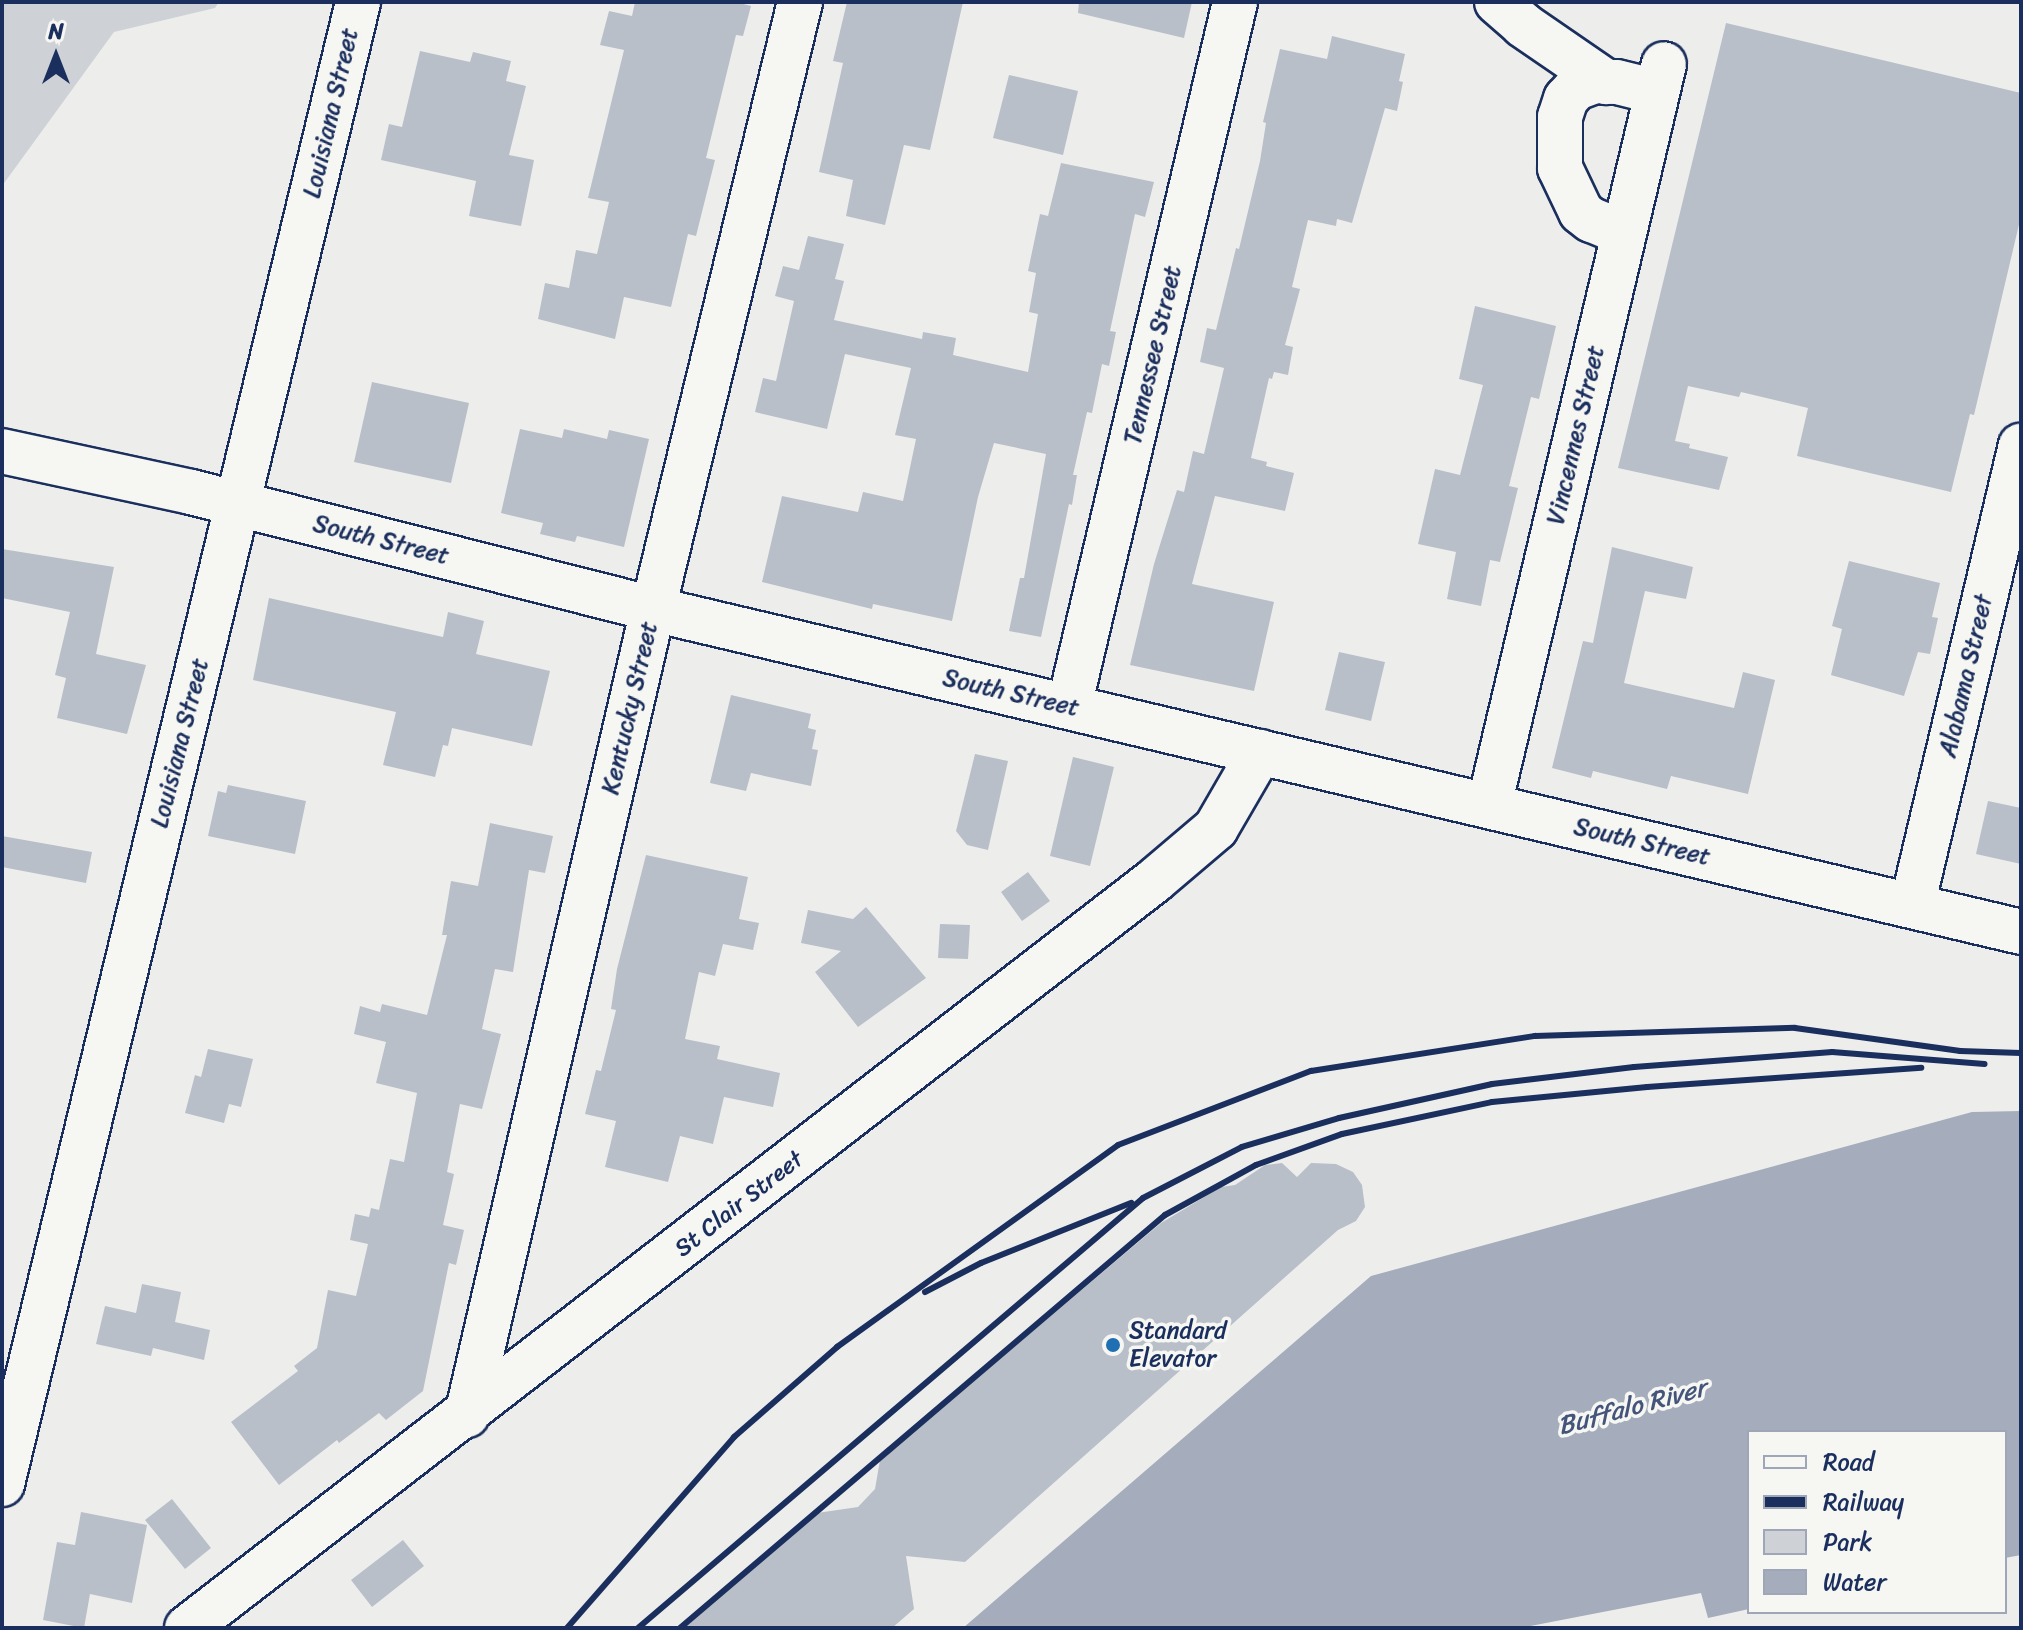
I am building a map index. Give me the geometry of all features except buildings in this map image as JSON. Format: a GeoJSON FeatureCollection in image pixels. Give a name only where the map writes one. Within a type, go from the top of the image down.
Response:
{"type":"FeatureCollection","features":[{"type":"Feature","properties":{"kind":"street","name":"Louisiana Street"},"geometry":{"type":"LineString","coordinates":[[2,1484],[358,2]]}},
{"type":"Feature","properties":{"kind":"street","name":"Kentucky Street"},"geometry":{"type":"LineString","coordinates":[[467,1415],[653,609],[800,2]]}},
{"type":"Feature","properties":{"kind":"street","name":"Tennessee Street"},"geometry":{"type":"LineString","coordinates":[[1069,707],[1235,2]]}},
{"type":"Feature","properties":{"kind":"street"},"geometry":{"type":"LineString","coordinates":[[1497,2],[1523,25],[1606,82]]}},
{"type":"Feature","properties":{"kind":"street","name":"Vincennes Street"},"geometry":{"type":"LineString","coordinates":[[1489,806],[1660,78],[1606,82]]}},
{"type":"Feature","properties":{"kind":"street"},"geometry":{"type":"LineString","coordinates":[[1606,82],[1595,81],[1576,88],[1566,99],[1560,117],[1560,168],[1581,212],[1591,220],[1624,233]]}},
{"type":"Feature","properties":{"kind":"street","name":"Alabama Street"},"geometry":{"type":"LineString","coordinates":[[1912,906],[2021,446]]}},
{"type":"Feature","properties":{"kind":"street","name":"South Street"},"geometry":{"type":"LineString","coordinates":[[2,451],[237,504],[653,609],[2021,932]]}},
{"type":"Feature","properties":{"kind":"street","name":"St Clair Street"},"geometry":{"type":"LineString","coordinates":[[187,1628],[467,1415],[1155,880],[1216,828],[1260,752]]}},
{"type":"Feature","properties":{"kind":"green space"},"geometry":{"type":"Polygon","coordinates":[[[2,2],[219,2],[215,8],[114,32],[2,186],[2,2]]]}},
{"type":"Feature","properties":{"kind":"water","name":"Buffalo River"},"geometry":{"type":"Polygon","coordinates":[[[2021,1111],[2021,1555],[2007,1558],[2007,1430],[1747,1430],[1747,1609],[1708,1618],[1701,1593],[1520,1628],[963,1628],[1371,1276],[1972,1112],[2021,1111]]]}},
{"type":"Feature","properties":{"kind":"railway"},"geometry":{"type":"LineString","coordinates":[[567,1628],[734,1437],[837,1347],[1118,1145],[1311,1071],[1535,1036],[1795,1028],[1960,1051],[2021,1053]]}},
{"type":"Feature","properties":{"kind":"railway"},"geometry":{"type":"LineString","coordinates":[[638,1628],[1143,1198],[1242,1147],[1339,1118],[1492,1084],[1634,1067],[1832,1052],[1985,1064]]}},
{"type":"Feature","properties":{"kind":"railway"},"geometry":{"type":"LineString","coordinates":[[680,1628],[1165,1215],[1256,1165],[1342,1134],[1492,1102],[1647,1087],[1921,1068]]}},
{"type":"Feature","properties":{"kind":"railway"},"geometry":{"type":"LineString","coordinates":[[925,1292],[981,1263],[1131,1203]]}},
{"type":"Feature","properties":{"kind":"place","name":"Standard Elevator"},"geometry":{"type":"Point","coordinates":[1113,1345]}}]}
